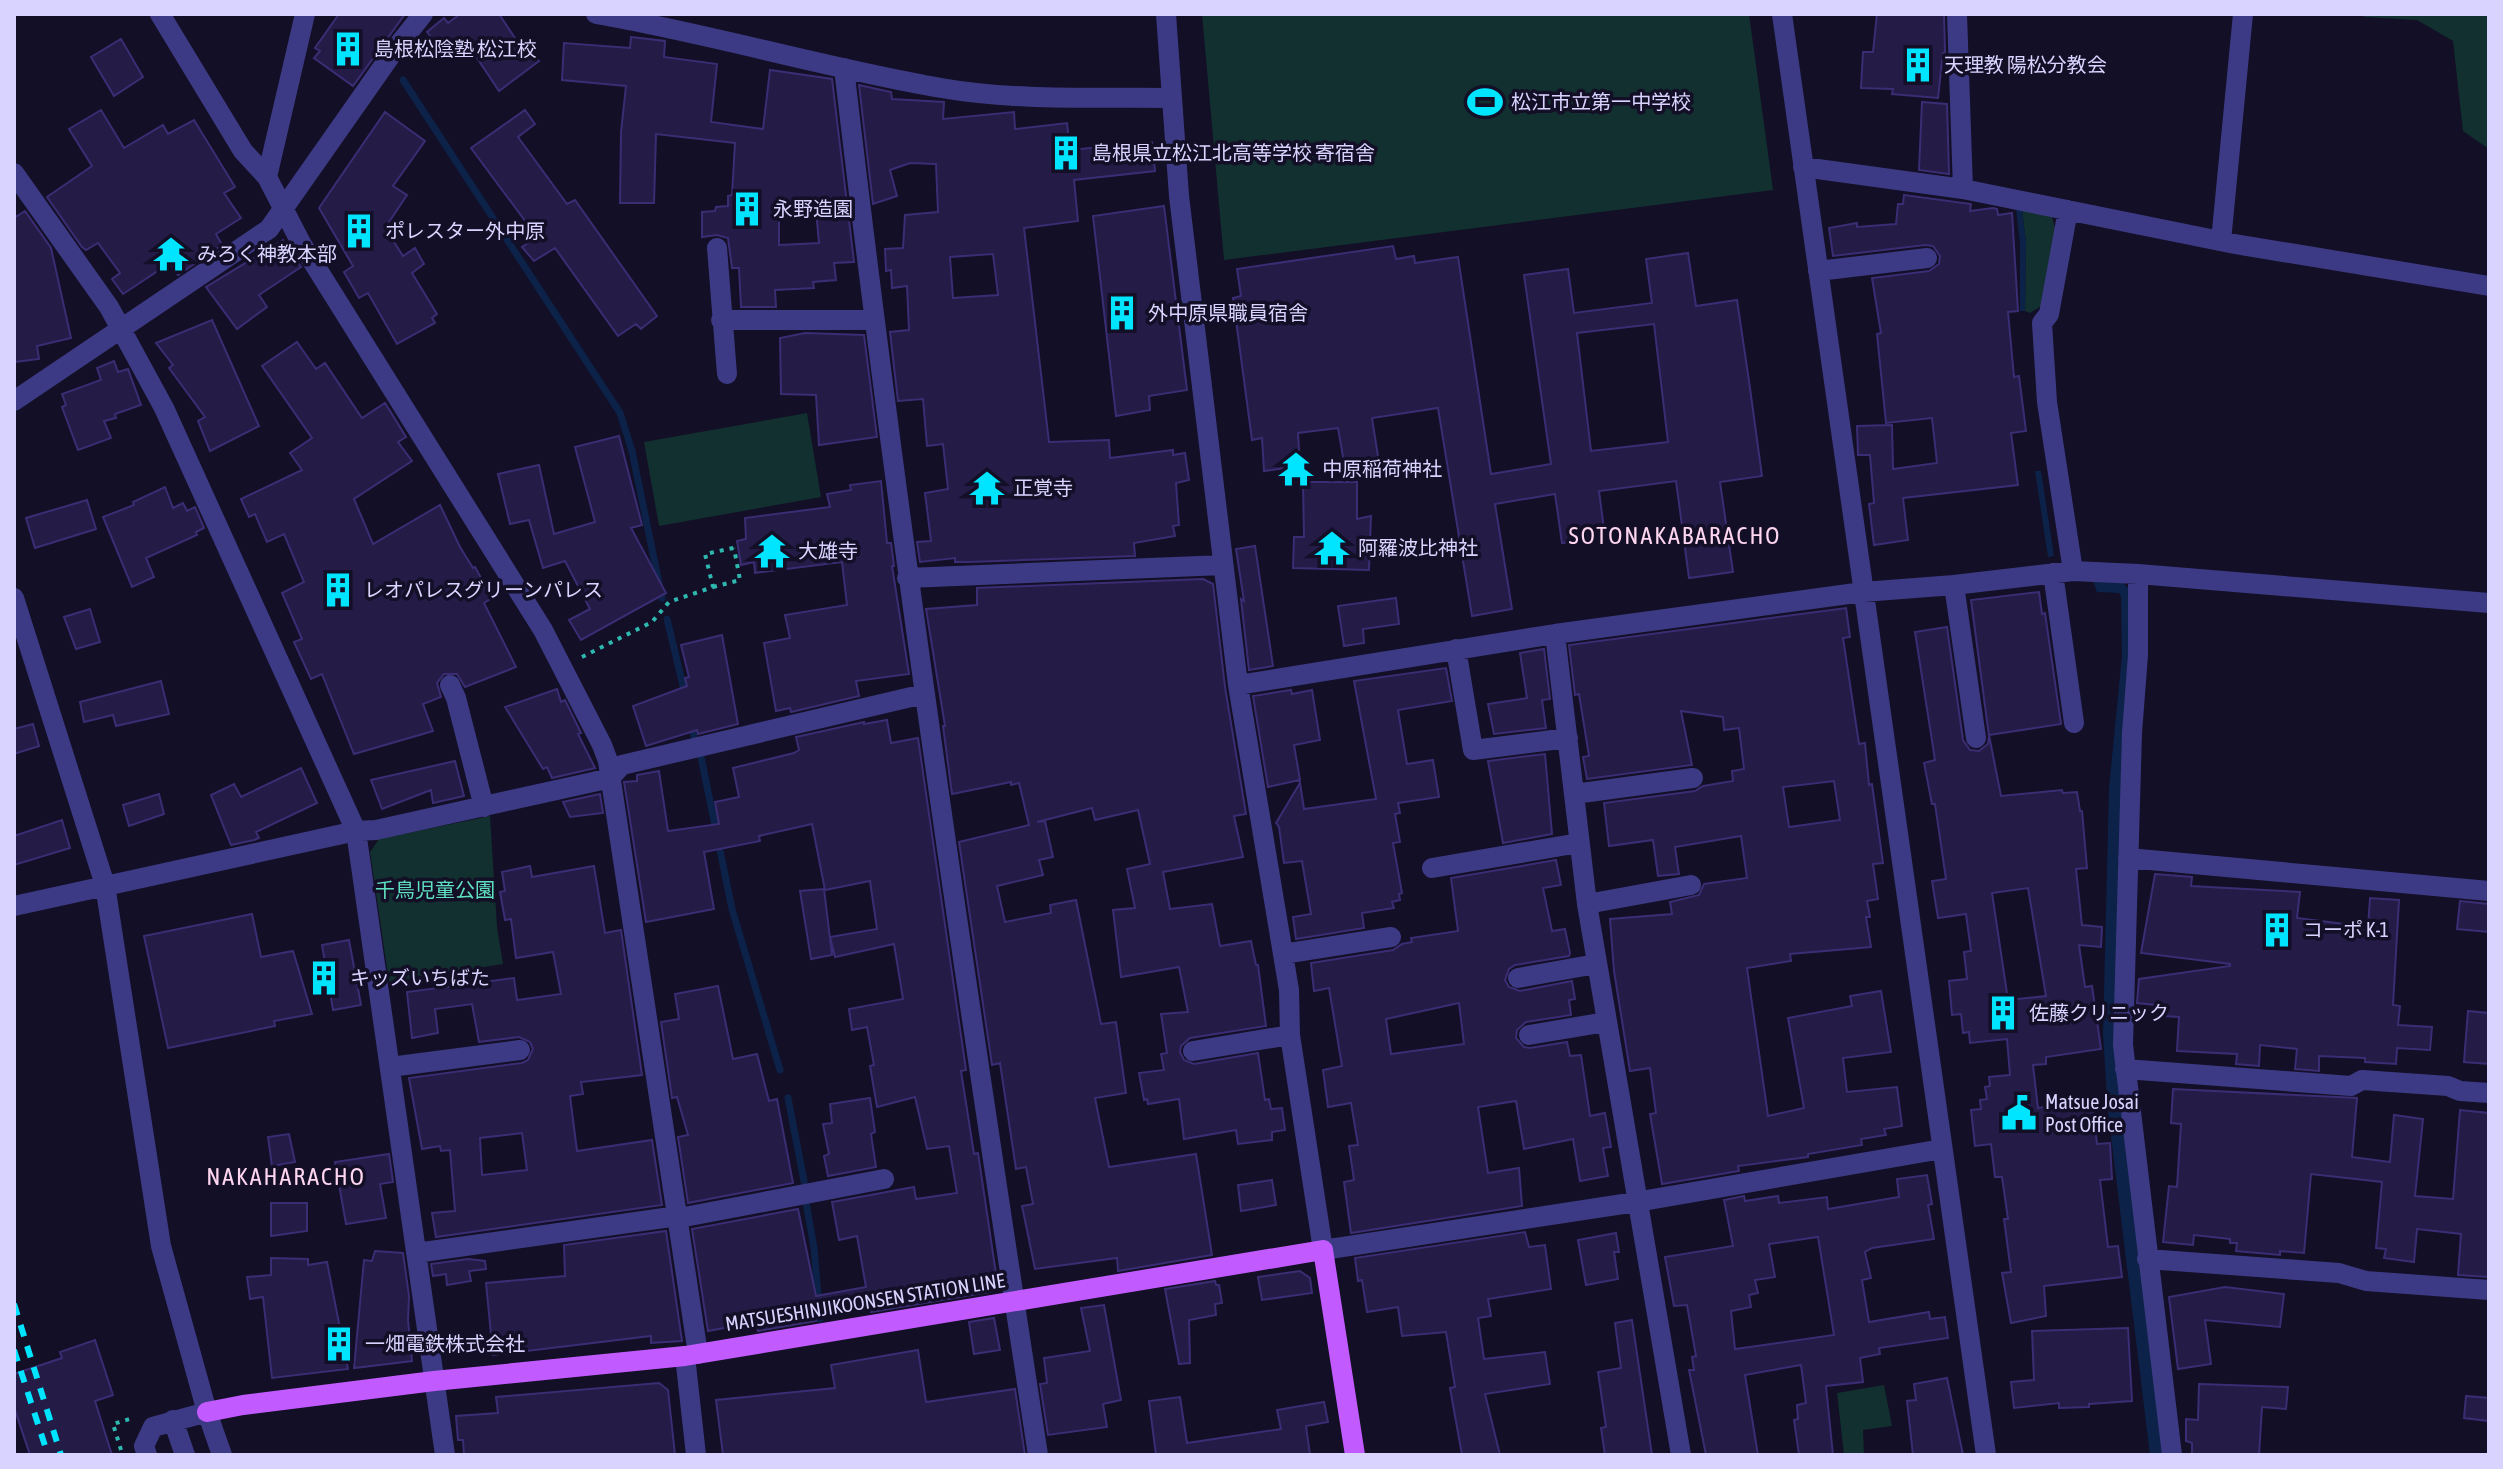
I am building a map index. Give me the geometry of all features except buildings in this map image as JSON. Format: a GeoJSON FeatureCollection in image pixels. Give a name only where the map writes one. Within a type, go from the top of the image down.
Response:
{"type":"FeatureCollection","features":[{"type":"Feature","properties":{"kind":"main road","name":"MATSUESHINJIKOONSEN STATION LINE"},"geometry":{"type":"LineString","coordinates":[[207,1412],[434,1381],[692,1355],[1323,1250]]}},
{"type":"Feature","properties":{"kind":"main road"},"geometry":{"type":"LineString","coordinates":[[1323,1250],[1355,1455]]}},
{"type":"Feature","properties":{"kind":"street"},"geometry":{"type":"LineString","coordinates":[[160,14],[243,151],[267,177],[301,243],[543,630],[602,745],[610,778],[678,1217],[692,1355],[696,1455]]}},
{"type":"Feature","properties":{"kind":"street"},"geometry":{"type":"LineString","coordinates":[[267,177],[305,14]]}},
{"type":"Feature","properties":{"kind":"street"},"geometry":{"type":"LineString","coordinates":[[14,401],[269,229],[423,14]]}},
{"type":"Feature","properties":{"kind":"street"},"geometry":{"type":"LineString","coordinates":[[596,14],[668,26],[844,68],[971,92],[1172,98]]}},
{"type":"Feature","properties":{"kind":"street"},"geometry":{"type":"LineString","coordinates":[[1166,14],[1179,196],[1238,685],[1289,990],[1290,1035],[1323,1250],[1636,1202],[1942,1149]]}},
{"type":"Feature","properties":{"kind":"street"},"geometry":{"type":"LineString","coordinates":[[1782,14],[1986,1455]]}},
{"type":"Feature","properties":{"kind":"street"},"geometry":{"type":"LineString","coordinates":[[1957,14],[1963,189]]}},
{"type":"Feature","properties":{"kind":"street"},"geometry":{"type":"LineString","coordinates":[[2221,241],[2243,14]]}},
{"type":"Feature","properties":{"kind":"street"},"geometry":{"type":"LineString","coordinates":[[844,68],[907,578],[1038,1455]]}},
{"type":"Feature","properties":{"kind":"street"},"geometry":{"type":"LineString","coordinates":[[1803,167],[1963,189],[2221,241],[2489,286]]}},
{"type":"Feature","properties":{"kind":"street"},"geometry":{"type":"LineString","coordinates":[[14,173],[122,328],[164,408],[356,831],[445,1455]]}},
{"type":"Feature","properties":{"kind":"street"},"geometry":{"type":"LineString","coordinates":[[2068,210],[2049,314],[2042,323],[2074,723]]}},
{"type":"Feature","properties":{"kind":"street"},"geometry":{"type":"LineString","coordinates":[[717,248],[727,374]]}},
{"type":"Feature","properties":{"kind":"street"},"geometry":{"type":"LineString","coordinates":[[1818,271],[1927,258]]}},
{"type":"Feature","properties":{"kind":"street"},"geometry":{"type":"LineString","coordinates":[[721,320],[873,320]]}},
{"type":"Feature","properties":{"kind":"street"},"geometry":{"type":"LineString","coordinates":[[907,578],[1223,565]]}},
{"type":"Feature","properties":{"kind":"street"},"geometry":{"type":"LineString","coordinates":[[1238,685],[1555,634],[1863,592],[2063,572],[2138,574],[2489,603]]}},
{"type":"Feature","properties":{"kind":"street"},"geometry":{"type":"LineString","coordinates":[[2138,574],[2138,655],[2132,733],[2123,1045],[2172,1455]]}},
{"type":"Feature","properties":{"kind":"street"},"geometry":{"type":"LineString","coordinates":[[1954,585],[1976,738]]}},
{"type":"Feature","properties":{"kind":"street"},"geometry":{"type":"LineString","coordinates":[[14,598],[105,885],[161,1246],[222,1455]]}},
{"type":"Feature","properties":{"kind":"street"},"geometry":{"type":"LineString","coordinates":[[1555,634],[1596,964],[1681,1455]]}},
{"type":"Feature","properties":{"kind":"street"},"geometry":{"type":"LineString","coordinates":[[1456,649],[1473,750],[1568,738]]}},
{"type":"Feature","properties":{"kind":"street"},"geometry":{"type":"LineString","coordinates":[[450,685],[484,807]]}},
{"type":"Feature","properties":{"kind":"street"},"geometry":{"type":"LineString","coordinates":[[14,906],[610,778],[622,765],[924,694]]}},
{"type":"Feature","properties":{"kind":"street"},"geometry":{"type":"LineString","coordinates":[[1574,794],[1693,778]]}},
{"type":"Feature","properties":{"kind":"street"},"geometry":{"type":"LineString","coordinates":[[1432,868],[1579,843]]}},
{"type":"Feature","properties":{"kind":"street"},"geometry":{"type":"LineString","coordinates":[[2128,858],[2489,891]]}},
{"type":"Feature","properties":{"kind":"street"},"geometry":{"type":"LineString","coordinates":[[1587,904],[1691,885]]}},
{"type":"Feature","properties":{"kind":"street"},"geometry":{"type":"LineString","coordinates":[[1283,954],[1391,937]]}},
{"type":"Feature","properties":{"kind":"street"},"geometry":{"type":"LineString","coordinates":[[1518,978],[1596,964]]}},
{"type":"Feature","properties":{"kind":"street"},"geometry":{"type":"LineString","coordinates":[[1529,1035],[1606,1022]]}},
{"type":"Feature","properties":{"kind":"street"},"geometry":{"type":"LineString","coordinates":[[1193,1051],[1290,1035]]}},
{"type":"Feature","properties":{"kind":"street"},"geometry":{"type":"LineString","coordinates":[[390,1067],[520,1050]]}},
{"type":"Feature","properties":{"kind":"street"},"geometry":{"type":"LineString","coordinates":[[2125,1069],[2351,1086],[2362,1080],[2448,1086],[2460,1091],[2489,1093]]}},
{"type":"Feature","properties":{"kind":"street"},"geometry":{"type":"LineString","coordinates":[[416,1253],[678,1217],[884,1179]]}},
{"type":"Feature","properties":{"kind":"street"},"geometry":{"type":"LineString","coordinates":[[2147,1259],[2339,1273],[2366,1281],[2489,1290]]}},
{"type":"Feature","properties":{"kind":"street"},"geometry":{"type":"LineString","coordinates":[[147,1455],[144,1446],[153,1427],[207,1412]]}},
{"type":"Feature","properties":{"kind":"street"},"geometry":{"type":"LineString","coordinates":[[173,1420],[185,1455]]}},
{"type":"Feature","properties":{"kind":"path"},"geometry":{"type":"LineString","coordinates":[[562,667],[652,622],[669,602],[740,580],[736,548],[705,554],[713,587]]}},
{"type":"Feature","properties":{"kind":"green space","name":"松江市立第一中学校"},"geometry":{"type":"Polygon","coordinates":[[[1202,14],[1749,14],[1773,190],[1224,260],[1202,14]]]}},
{"type":"Feature","properties":{"kind":"green space"},"geometry":{"type":"Polygon","coordinates":[[[2360,14],[2489,14],[2489,149],[2463,131],[2453,41],[2417,20],[2365,17],[2360,14]]]}},
{"type":"Feature","properties":{"kind":"green space"},"geometry":{"type":"Polygon","coordinates":[[[2022,210],[2052,217],[2056,232],[2043,305],[2030,313],[2025,311],[2026,243],[2022,210]]]}},
{"type":"Feature","properties":{"kind":"green space"},"geometry":{"type":"Polygon","coordinates":[[[807,413],[821,497],[659,526],[644,442],[807,413]]]}},
{"type":"Feature","properties":{"kind":"green space","name":"千鳥児童公園"},"geometry":{"type":"Polygon","coordinates":[[[490,816],[497,927],[503,964],[389,982],[370,852],[379,839],[490,816]]]}},
{"type":"Feature","properties":{"kind":"green space"},"geometry":{"type":"Polygon","coordinates":[[[1884,1385],[1892,1426],[1863,1430],[1864,1455],[1844,1455],[1837,1393],[1884,1385]]]}},
{"type":"Feature","properties":{"kind":"water"},"geometry":{"type":"Polygon","coordinates":[[[2016,209],[2022,210],[2026,243],[2025,311],[2020,311],[2020,243],[2016,209]]]}},
{"type":"Feature","properties":{"kind":"water"},"geometry":{"type":"Polygon","coordinates":[[[2035,471],[2041,471],[2054,556],[2048,557],[2035,471]]]}},
{"type":"Feature","properties":{"kind":"water"},"geometry":{"type":"Polygon","coordinates":[[[2093,581],[2123,583],[2132,592],[2131,1179],[2164,1455],[2150,1455],[2108,1112],[2103,1034],[2109,788],[2122,655],[2121,596],[2119,593],[2097,592],[2093,581]]]}},
{"type":"Feature","properties":{"kind":"waterway"},"geometry":{"type":"LineString","coordinates":[[403,80],[620,413],[632,451],[662,598]]}},
{"type":"Feature","properties":{"kind":"waterway"},"geometry":{"type":"LineString","coordinates":[[667,619],[685,694]]}},
{"type":"Feature","properties":{"kind":"waterway"},"geometry":{"type":"LineString","coordinates":[[691,722],[694,737]]}},
{"type":"Feature","properties":{"kind":"waterway"},"geometry":{"type":"LineString","coordinates":[[701,757],[732,909],[780,1070]]}},
{"type":"Feature","properties":{"kind":"waterway"},"geometry":{"type":"LineString","coordinates":[[788,1098],[804,1181]]}},
{"type":"Feature","properties":{"kind":"waterway"},"geometry":{"type":"LineString","coordinates":[[806,1202],[814,1248],[820,1319]]}},
{"type":"Feature","properties":{"kind":"railway"},"geometry":{"type":"LineString","coordinates":[[14,1304],[61,1455]]}},
{"type":"Feature","properties":{"kind":"railway"},"geometry":{"type":"LineString","coordinates":[[14,1350],[48,1455]]}},
{"type":"Feature","properties":{"kind":"place","name":"島根松陰塾 松江校"},"geometry":{"type":"Point","coordinates":[348,49]}},
{"type":"Feature","properties":{"kind":"place","name":"天理教 陽松分教会"},"geometry":{"type":"Point","coordinates":[1918,65]}},
{"type":"Feature","properties":{"kind":"place","name":"松江市立第一中学校"},"geometry":{"type":"Point","coordinates":[1485,102]}},
{"type":"Feature","properties":{"kind":"place","name":"島根県立松江北高等学校 寄宿舎"},"geometry":{"type":"Point","coordinates":[1066,153]}},
{"type":"Feature","properties":{"kind":"place","name":"永野造園"},"geometry":{"type":"Point","coordinates":[747,209]}},
{"type":"Feature","properties":{"kind":"place","name":"ポレスター外中原"},"geometry":{"type":"Point","coordinates":[359,231]}},
{"type":"Feature","properties":{"kind":"place","name":"みろく神教本部"},"geometry":{"type":"Point","coordinates":[171,254]}},
{"type":"Feature","properties":{"kind":"place","name":"外中原県職員宿舎"},"geometry":{"type":"Point","coordinates":[1122,313]}},
{"type":"Feature","properties":{"kind":"place","name":"中原稲荷神社"},"geometry":{"type":"Point","coordinates":[1296,469]}},
{"type":"Feature","properties":{"kind":"place","name":"正覚寺"},"geometry":{"type":"Point","coordinates":[987,488]}},
{"type":"Feature","properties":{"kind":"place","name":"阿羅波比神社"},"geometry":{"type":"Point","coordinates":[1332,548]}},
{"type":"Feature","properties":{"kind":"place","name":"大雄寺"},"geometry":{"type":"Point","coordinates":[772,551]}},
{"type":"Feature","properties":{"kind":"place","name":"レオパレスグリーンパレス"},"geometry":{"type":"Point","coordinates":[338,590]}},
{"type":"Feature","properties":{"kind":"place","name":"コーポ K-1"},"geometry":{"type":"Point","coordinates":[2277,930]}},
{"type":"Feature","properties":{"kind":"place","name":"キッズいちばた"},"geometry":{"type":"Point","coordinates":[324,978]}},
{"type":"Feature","properties":{"kind":"place","name":"佐藤クリニック"},"geometry":{"type":"Point","coordinates":[2003,1013]}},
{"type":"Feature","properties":{"kind":"place","name":"Matsue Josai Post Office"},"geometry":{"type":"Point","coordinates":[2019,1113]}},
{"type":"Feature","properties":{"kind":"place","name":"一畑電鉄株式会社"},"geometry":{"type":"Point","coordinates":[339,1344]}},
{"type":"Feature","properties":{"kind":"district","name":"SOTONAKABARACHO"},"geometry":{"type":"Point","coordinates":[1675,536]}},
{"type":"Feature","properties":{"kind":"district","name":"NAKAHARACHO"},"geometry":{"type":"Point","coordinates":[286,1177]}}]}
